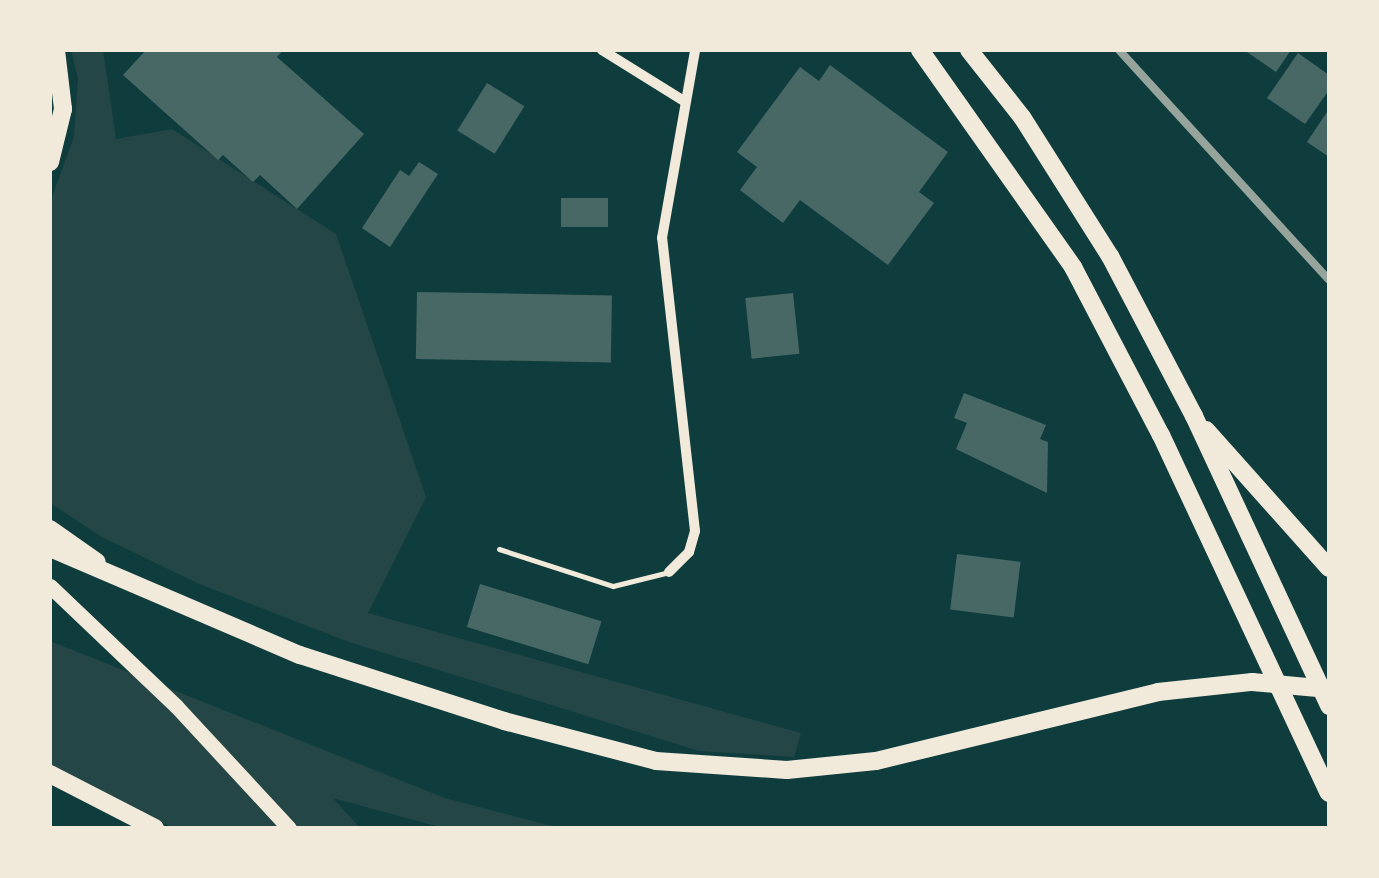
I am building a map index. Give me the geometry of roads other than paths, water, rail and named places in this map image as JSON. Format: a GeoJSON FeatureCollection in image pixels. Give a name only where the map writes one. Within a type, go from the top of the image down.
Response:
{"type":"FeatureCollection","features":[{"type":"Feature","properties":{"kind":"highway"},"geometry":{"type":"LineString","coordinates":[[50,162],[63,109],[56,50]]}},
{"type":"Feature","properties":{"kind":"highway"},"geometry":{"type":"LineString","coordinates":[[920,50],[1073,266],[1160,435],[1329,794]]}},
{"type":"Feature","properties":{"kind":"highway"},"geometry":{"type":"LineString","coordinates":[[969,50],[1022,117],[1110,256],[1194,416],[1329,706]]}},
{"type":"Feature","properties":{"kind":"highway"},"geometry":{"type":"LineString","coordinates":[[1194,416],[1329,568]]}},
{"type":"Feature","properties":{"kind":"highway"},"geometry":{"type":"LineString","coordinates":[[50,530],[143,593]]}},
{"type":"Feature","properties":{"kind":"highway"},"geometry":{"type":"LineString","coordinates":[[50,548],[143,593],[300,655],[504,721],[656,760],[732,769],[876,761],[1207,685],[1329,689]]}},
{"type":"Feature","properties":{"kind":"highway"},"geometry":{"type":"LineString","coordinates":[[50,774],[156,828]]}},
{"type":"Feature","properties":{"kind":"main road"},"geometry":{"type":"LineString","coordinates":[[50,586],[176,706],[289,828]]}},
{"type":"Feature","properties":{"kind":"street"},"geometry":{"type":"LineString","coordinates":[[602,50],[684,100]]}},
{"type":"Feature","properties":{"kind":"street"},"geometry":{"type":"LineString","coordinates":[[669,572],[689,552],[696,530],[662,238],[695,50]]}},
{"type":"Feature","properties":{"kind":"lane"},"geometry":{"type":"LineString","coordinates":[[498,549],[613,586],[669,572]]}},
{"type":"Feature","properties":{"kind":"railway"},"geometry":{"type":"LineString","coordinates":[[1119,50],[1329,280]]}}]}
